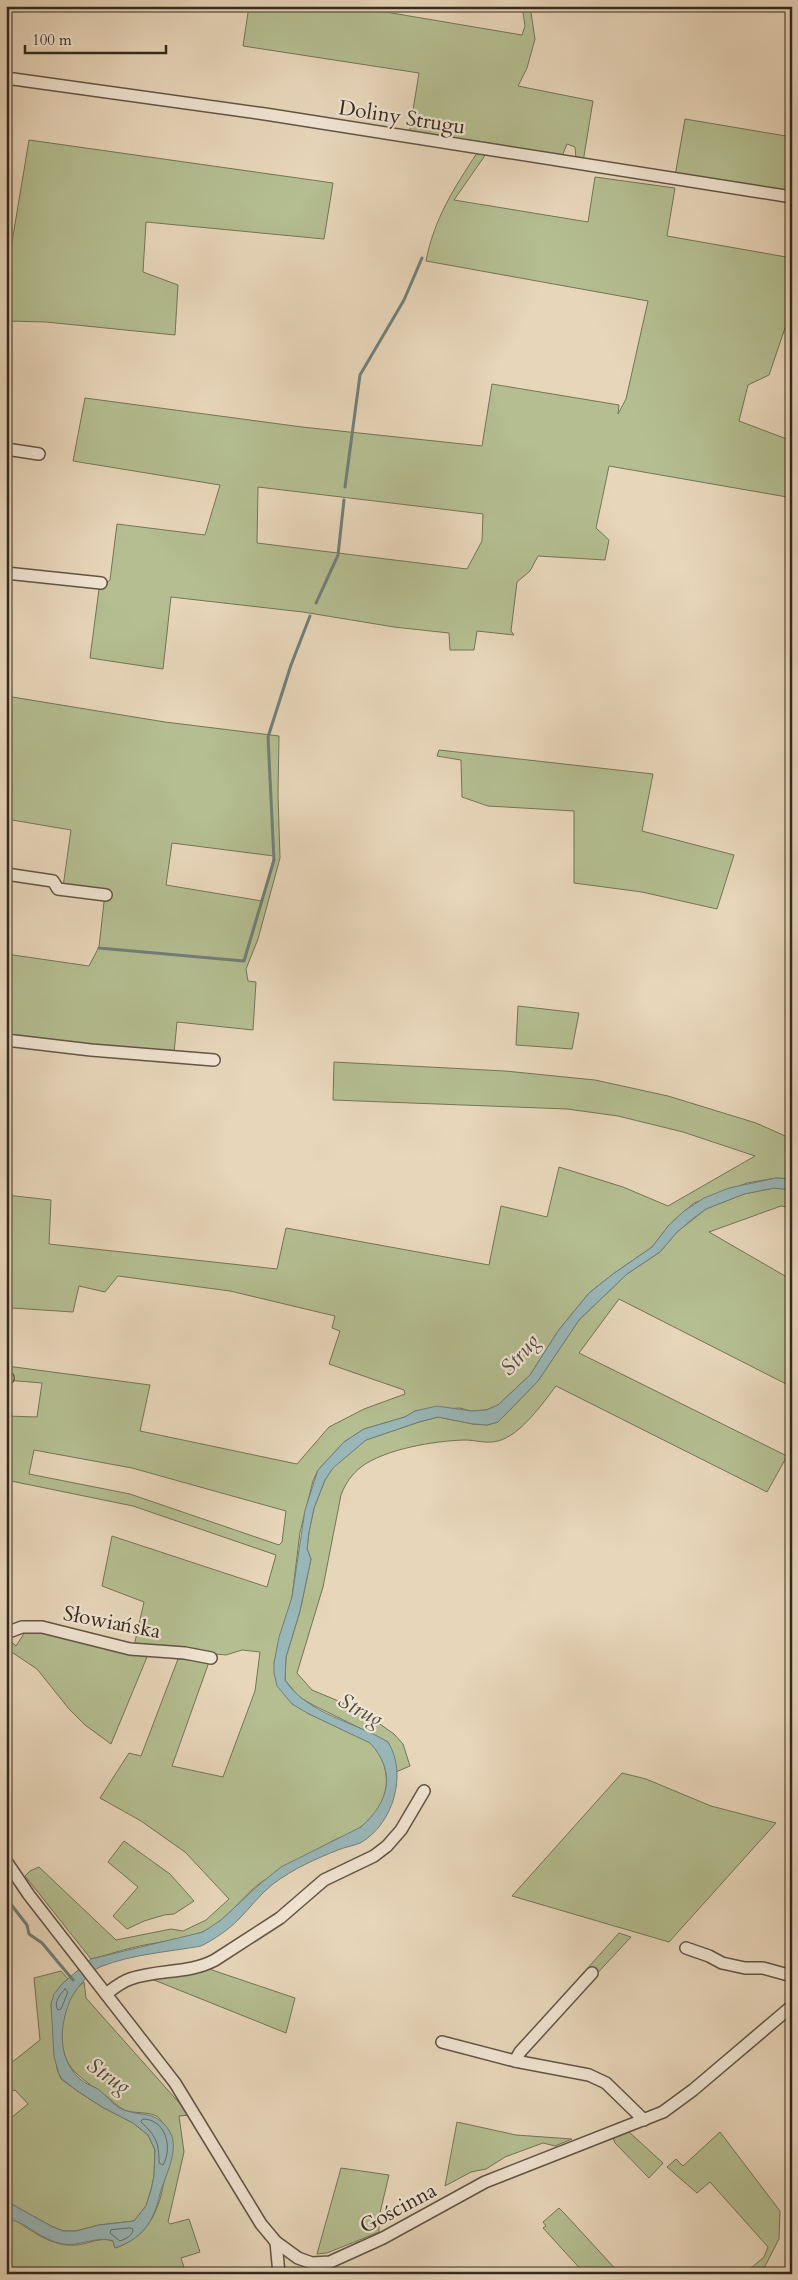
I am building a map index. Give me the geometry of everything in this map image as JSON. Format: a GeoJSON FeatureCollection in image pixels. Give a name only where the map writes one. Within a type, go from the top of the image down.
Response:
{"type":"FeatureCollection","features":[{"type":"Feature","properties":{"kind":"street","name":"Doliny Strugu"},"geometry":{"type":"LineString","coordinates":[[6,78],[265,114],[792,197]]}},
{"type":"Feature","properties":{"kind":"street"},"geometry":{"type":"LineString","coordinates":[[6,449],[39,454]]}},
{"type":"Feature","properties":{"kind":"street"},"geometry":{"type":"LineString","coordinates":[[6,573],[100,583]]}},
{"type":"Feature","properties":{"kind":"street"},"geometry":{"type":"LineString","coordinates":[[6,874],[53,881],[58,888],[106,895]]}},
{"type":"Feature","properties":{"kind":"street"},"geometry":{"type":"LineString","coordinates":[[6,1040],[91,1050],[214,1060]]}},
{"type":"Feature","properties":{"kind":"street","name":"Słowiańska"},"geometry":{"type":"LineString","coordinates":[[6,1633],[22,1627],[42,1627],[130,1649],[185,1653],[211,1658]]}},
{"type":"Feature","properties":{"kind":"street"},"geometry":{"type":"LineString","coordinates":[[104,1990],[131,1978],[204,1966],[230,1951],[280,1918],[324,1880],[374,1856],[387,1846],[401,1830],[424,1791]]}},
{"type":"Feature","properties":{"kind":"street","name":"Gościnna"},"geometry":{"type":"LineString","coordinates":[[6,1861],[20,1884],[175,2083],[245,2200],[276,2242],[287,2252],[312,2263],[330,2262],[383,2238],[485,2182],[644,2120],[674,2105],[792,2006]]}},
{"type":"Feature","properties":{"kind":"street"},"geometry":{"type":"LineString","coordinates":[[686,1948],[722,1963],[745,1968],[763,1968],[792,1976]]}},
{"type":"Feature","properties":{"kind":"street"},"geometry":{"type":"LineString","coordinates":[[515,2060],[520,2052],[592,1973]]}},
{"type":"Feature","properties":{"kind":"street"},"geometry":{"type":"LineString","coordinates":[[442,2042],[515,2060],[589,2075],[606,2084],[644,2120]]}},
{"type":"Feature","properties":{"kind":"street"},"geometry":{"type":"LineString","coordinates":[[276,2242],[279,2274]]}},
{"type":"Feature","properties":{"kind":"green space"},"geometry":{"type":"Polygon","coordinates":[[[249,6],[350,6],[522,35],[525,26],[522,6],[530,6],[535,39],[527,68],[518,86],[593,101],[583,162],[576,159],[575,147],[567,144],[562,156],[409,135],[419,73],[243,46],[249,6]]]}},
{"type":"Feature","properties":{"kind":"green space"},"geometry":{"type":"Polygon","coordinates":[[[685,119],[792,137],[792,193],[675,176],[685,119]]]}},
{"type":"Feature","properties":{"kind":"green space"},"geometry":{"type":"Polygon","coordinates":[[[29,140],[333,183],[324,239],[146,222],[143,272],[178,285],[175,335],[46,322],[6,321],[6,278],[29,140]]]}},
{"type":"Feature","properties":{"kind":"green space"},"geometry":{"type":"Polygon","coordinates":[[[477,153],[486,154],[454,200],[588,222],[595,177],[675,188],[667,236],[792,258],[792,328],[785,328],[769,375],[748,385],[739,421],[792,441],[792,464],[787,497],[609,466],[596,528],[609,540],[605,560],[538,556],[530,571],[517,582],[511,631],[514,635],[477,631],[474,650],[450,650],[449,633],[394,627],[303,612],[171,597],[163,669],[90,658],[99,589],[110,580],[117,524],[205,535],[220,485],[73,461],[85,398],[302,427],[482,446],[492,384],[619,405],[618,414],[626,399],[648,301],[426,261],[434,231],[446,204],[477,153]],[[258,487],[257,543],[467,569],[482,541],[483,514],[258,487]]]}},
{"type":"Feature","properties":{"kind":"green space"},"geometry":{"type":"Polygon","coordinates":[[[6,696],[165,722],[279,736],[280,858],[258,939],[246,969],[248,981],[256,982],[253,1030],[177,1022],[174,1053],[6,1036],[6,954],[89,966],[99,947],[105,893],[63,887],[71,830],[6,819],[6,696]],[[172,843],[166,885],[262,901],[274,856],[172,843]]]}},
{"type":"Feature","properties":{"kind":"green space"},"geometry":{"type":"Polygon","coordinates":[[[439,750],[653,774],[642,831],[734,855],[717,909],[642,892],[574,883],[574,811],[488,806],[462,797],[461,760],[437,756],[439,750]]]}},
{"type":"Feature","properties":{"kind":"green space"},"geometry":{"type":"Polygon","coordinates":[[[518,1006],[579,1013],[572,1049],[516,1045],[518,1006]]]}},
{"type":"Feature","properties":{"kind":"green space"},"geometry":{"type":"Polygon","coordinates":[[[334,1062],[505,1071],[595,1080],[668,1096],[756,1123],[792,1139],[792,1179],[776,1178],[747,1183],[694,1203],[669,1225],[652,1247],[589,1293],[558,1331],[530,1375],[498,1405],[486,1410],[471,1411],[460,1408],[415,1411],[405,1417],[364,1429],[344,1442],[318,1470],[313,1481],[300,1532],[292,1597],[274,1663],[307,1713],[371,1743],[384,1767],[385,1792],[381,1803],[365,1824],[263,1881],[211,1928],[185,1937],[126,1949],[91,1959],[25,1876],[30,1871],[39,1867],[116,1940],[171,1929],[183,1931],[206,1920],[229,1899],[185,1852],[141,1821],[100,1798],[129,1753],[141,1756],[178,1659],[209,1662],[172,1766],[223,1777],[255,1691],[260,1652],[242,1650],[226,1655],[134,1646],[144,1602],[102,1586],[112,1536],[267,1587],[276,1555],[133,1506],[6,1480],[6,1416],[37,1417],[42,1383],[6,1380],[6,1195],[51,1200],[49,1244],[277,1269],[286,1228],[489,1265],[501,1206],[547,1217],[559,1167],[623,1187],[668,1206],[755,1156],[683,1132],[618,1116],[567,1109],[333,1100],[334,1062]],[[118,1276],[105,1292],[79,1286],[73,1312],[12,1308],[7,1366],[150,1385],[140,1431],[297,1464],[329,1427],[364,1409],[405,1394],[404,1390],[329,1364],[340,1331],[332,1328],[335,1316],[230,1291],[118,1276]],[[34,1450],[29,1474],[130,1494],[279,1545],[282,1542],[286,1511],[132,1468],[34,1450]]]}},
{"type":"Feature","properties":{"kind":"green space"},"geometry":{"type":"Polygon","coordinates":[[[774,1188],[792,1190],[792,1208],[781,1206],[709,1232],[792,1280],[792,1387],[619,1299],[579,1353],[787,1456],[767,1492],[556,1386],[523,1426],[507,1438],[489,1442],[464,1440],[439,1442],[410,1447],[383,1455],[361,1467],[349,1480],[341,1495],[323,1587],[297,1673],[312,1690],[360,1710],[394,1734],[403,1744],[410,1766],[396,1772],[388,1742],[299,1697],[285,1680],[286,1657],[300,1611],[311,1559],[307,1549],[314,1508],[325,1480],[333,1467],[366,1440],[419,1422],[438,1417],[473,1424],[487,1425],[498,1422],[538,1381],[579,1320],[627,1274],[660,1252],[677,1232],[706,1209],[744,1194],[774,1188]]]}},
{"type":"Feature","properties":{"kind":"green space"},"geometry":{"type":"Polygon","coordinates":[[[40,1631],[147,1657],[111,1744],[85,1725],[69,1709],[37,1669],[7,1649],[6,1637],[16,1646],[25,1632],[40,1631]]]}},
{"type":"Feature","properties":{"kind":"green space"},"geometry":{"type":"Polygon","coordinates":[[[622,1773],[646,1779],[711,1806],[776,1823],[669,1942],[512,1896],[622,1773]]]}},
{"type":"Feature","properties":{"kind":"green space"},"geometry":{"type":"Polygon","coordinates":[[[124,1841],[170,1874],[194,1901],[174,1914],[144,1921],[127,1929],[113,1916],[138,1887],[108,1862],[124,1841]]]}},
{"type":"Feature","properties":{"kind":"green space"},"geometry":{"type":"Polygon","coordinates":[[[619,1933],[631,1937],[526,2050],[527,2061],[508,2057],[619,1933]]]}},
{"type":"Feature","properties":{"kind":"green space"},"geometry":{"type":"Polygon","coordinates":[[[209,1969],[295,1998],[286,2033],[149,1978],[209,1969]]]}},
{"type":"Feature","properties":{"kind":"green space"},"geometry":{"type":"Polygon","coordinates":[[[61,1971],[68,1979],[62,1984],[51,2004],[57,2069],[61,2079],[102,2107],[133,2123],[148,2135],[155,2150],[154,2176],[151,2190],[146,2206],[134,2221],[99,2225],[76,2231],[63,2231],[6,2201],[6,2122],[28,2104],[15,2090],[6,2092],[6,2067],[40,2040],[34,1978],[61,1971]]]}},
{"type":"Feature","properties":{"kind":"green space"},"geometry":{"type":"Polygon","coordinates":[[[84,1982],[86,1998],[190,2115],[179,2116],[184,2152],[168,2222],[170,2224],[189,2219],[200,2252],[181,2258],[186,2274],[6,2274],[6,2223],[12,2223],[15,2220],[35,2233],[58,2243],[75,2245],[108,2240],[113,2241],[115,2248],[132,2240],[144,2229],[153,2216],[159,2201],[166,2167],[170,2132],[158,2117],[154,2115],[128,2111],[119,2107],[86,2082],[67,2061],[62,2040],[64,2014],[68,2002],[84,1982]]]}},
{"type":"Feature","properties":{"kind":"green space"},"geometry":{"type":"Polygon","coordinates":[[[457,2122],[516,2135],[572,2139],[555,2146],[543,2143],[505,2157],[486,2169],[471,2172],[445,2186],[457,2122]]]}},
{"type":"Feature","properties":{"kind":"green space"},"geometry":{"type":"Polygon","coordinates":[[[629,2132],[663,2163],[649,2178],[615,2143],[613,2138],[629,2132]]]}},
{"type":"Feature","properties":{"kind":"green space"},"geometry":{"type":"Polygon","coordinates":[[[720,2132],[780,2211],[779,2239],[761,2274],[744,2274],[764,2257],[768,2247],[710,2182],[697,2193],[667,2167],[676,2159],[683,2166],[720,2132]]]}},
{"type":"Feature","properties":{"kind":"green space"},"geometry":{"type":"Polygon","coordinates":[[[341,2168],[389,2175],[379,2217],[379,2232],[327,2253],[317,2254],[341,2168]]]}},
{"type":"Feature","properties":{"kind":"green space"},"geometry":{"type":"Polygon","coordinates":[[[559,2208],[620,2274],[585,2274],[543,2228],[546,2226],[543,2222],[559,2208]]]}},
{"type":"Feature","properties":{"kind":"water"},"geometry":{"type":"Polygon","coordinates":[[[776,1178],[792,1179],[792,1190],[774,1188],[744,1194],[706,1209],[677,1232],[660,1252],[627,1274],[579,1320],[538,1381],[498,1422],[487,1425],[473,1424],[438,1417],[419,1422],[366,1440],[333,1468],[325,1480],[314,1508],[307,1549],[311,1559],[300,1611],[286,1657],[285,1680],[294,1692],[319,1709],[388,1742],[394,1755],[397,1769],[397,1783],[389,1812],[371,1835],[360,1843],[313,1861],[273,1884],[226,1931],[201,1946],[137,1956],[100,1967],[87,1977],[71,1998],[63,2023],[62,2034],[64,2054],[73,2072],[83,2081],[98,2089],[118,2107],[158,2119],[170,2132],[173,2139],[171,2163],[154,2213],[140,2234],[115,2248],[113,2241],[101,2239],[75,2244],[63,2244],[47,2239],[21,2223],[6,2218],[6,2201],[63,2231],[76,2231],[99,2225],[134,2221],[146,2206],[151,2190],[154,2176],[155,2150],[148,2135],[133,2123],[102,2107],[76,2090],[62,2079],[59,2074],[54,2057],[51,2004],[54,1994],[62,1984],[91,1959],[203,1932],[221,1920],[281,1867],[361,1827],[371,1817],[383,1797],[386,1786],[384,1765],[379,1754],[370,1743],[292,1704],[277,1686],[274,1673],[279,1637],[292,1597],[305,1510],[318,1470],[344,1442],[364,1429],[405,1417],[415,1411],[437,1406],[471,1411],[486,1410],[498,1405],[530,1375],[558,1331],[589,1293],[652,1247],[669,1225],[684,1211],[704,1198],[729,1188],[776,1178]]]}},
{"type":"Feature","properties":{"kind":"waterway"},"geometry":{"type":"LineString","coordinates":[[345,487],[360,375],[404,300],[422,258]]}},
{"type":"Feature","properties":{"kind":"waterway"},"geometry":{"type":"LineString","coordinates":[[316,603],[338,555],[344,500]]}},
{"type":"Feature","properties":{"kind":"waterway"},"geometry":{"type":"LineString","coordinates":[[99,948],[244,961],[274,860],[268,737],[291,665],[310,616]]}},
{"type":"Feature","properties":{"kind":"waterway"},"geometry":{"type":"LineString","coordinates":[[6,1898],[27,1925],[29,1934],[42,1943],[73,1980]]}},
{"type":"Feature","properties":{"kind":"water label","name":"Strug"},"geometry":{"type":"Point","coordinates":[519,1354]}},
{"type":"Feature","properties":{"kind":"water label","name":"Strug"},"geometry":{"type":"Point","coordinates":[361,1709]}},
{"type":"Feature","properties":{"kind":"water label","name":"Strug"},"geometry":{"type":"Point","coordinates":[109,2075]}}]}
